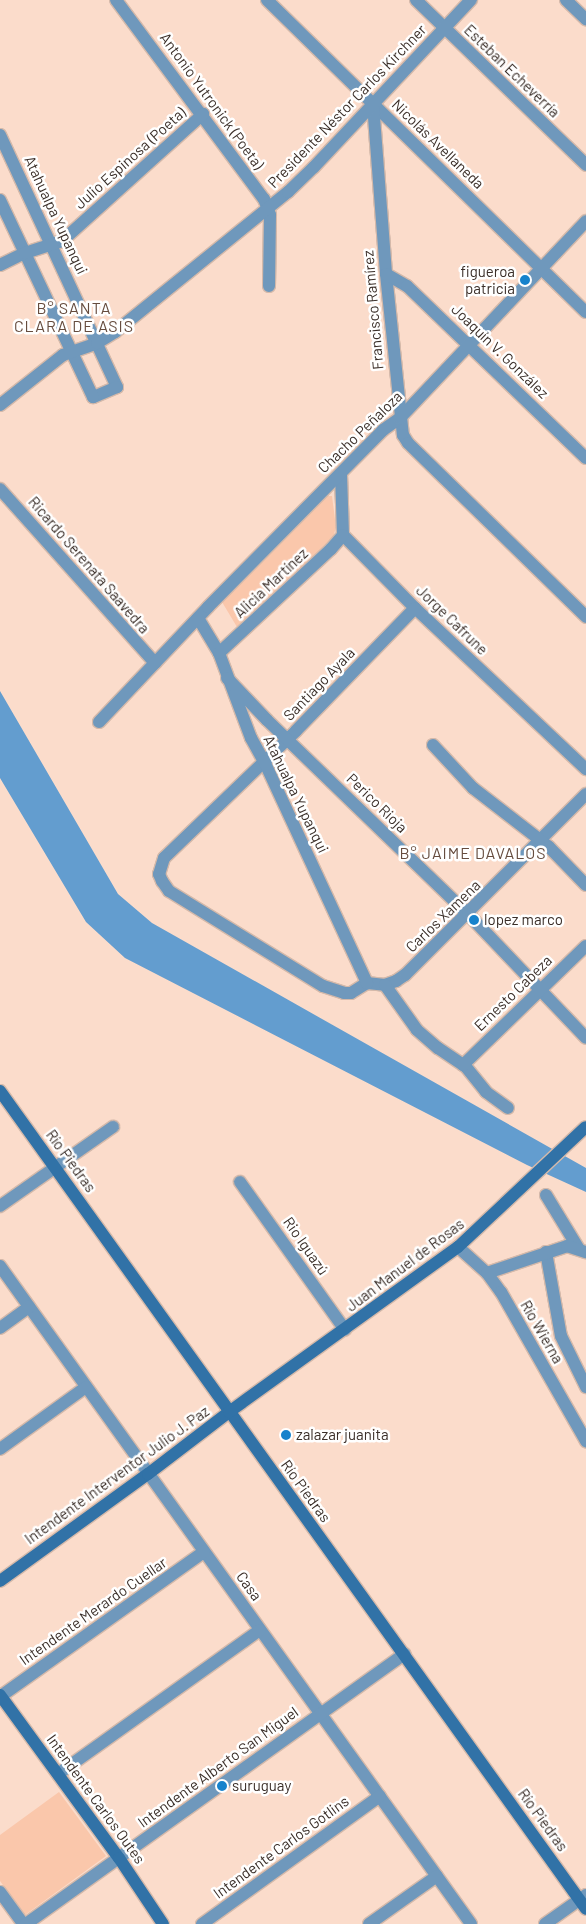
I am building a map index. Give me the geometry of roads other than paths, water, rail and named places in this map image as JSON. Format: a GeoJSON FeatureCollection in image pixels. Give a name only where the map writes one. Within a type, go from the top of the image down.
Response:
{"type":"FeatureCollection","features":[{"type":"Feature","properties":{"kind":"street","name":"Antonio Yutronick (Poeta)"},"geometry":{"type":"LineString","coordinates":[[116,0],[264,199],[270,215],[270,286]]}},
{"type":"Feature","properties":{"kind":"street","name":"Nicolás Avellaneda"},"geometry":{"type":"LineString","coordinates":[[267,0],[586,312]]}},
{"type":"Feature","properties":{"kind":"street","name":"Esteban Echeverría"},"geometry":{"type":"LineString","coordinates":[[416,0],[586,165]]}},
{"type":"Feature","properties":{"kind":"street","name":"Presidente Néstor Carlos Kirchner"},"geometry":{"type":"LineString","coordinates":[[0,405],[62,355],[97,343],[115,332],[268,208],[314,167],[471,0]]}},
{"type":"Feature","properties":{"kind":"street"},"geometry":{"type":"LineString","coordinates":[[566,0],[586,19]]}},
{"type":"Feature","properties":{"kind":"street","name":"Francisco Ramírez"},"geometry":{"type":"LineString","coordinates":[[372,104],[386,274],[403,435],[408,443],[586,617]]}},
{"type":"Feature","properties":{"kind":"street","name":"Julio Espinosa (Poeta)"},"geometry":{"type":"LineString","coordinates":[[0,265],[24,253],[52,245],[69,235],[202,114]]}},
{"type":"Feature","properties":{"kind":"street","name":"Atahualpa Yupanqui"},"geometry":{"type":"LineString","coordinates":[[0,135],[117,387],[93,397],[0,200]]}},
{"type":"Feature","properties":{"kind":"street","name":"Chacho Peñaloza"},"geometry":{"type":"LineString","coordinates":[[99,722],[198,618],[383,430],[400,418],[586,221]]}},
{"type":"Feature","properties":{"kind":"street","name":"Joaquín V. González"},"geometry":{"type":"LineString","coordinates":[[386,274],[407,286],[586,458]]}},
{"type":"Feature","properties":{"kind":"street"},"geometry":{"type":"LineString","coordinates":[[341,474],[343,535]]}},
{"type":"Feature","properties":{"kind":"street","name":"Ricardo Serenata Saavedra"},"geometry":{"type":"LineString","coordinates":[[0,489],[155,663]]}},
{"type":"Feature","properties":{"kind":"street","name":"Jorge Cafrune"},"geometry":{"type":"LineString","coordinates":[[343,535],[415,608],[586,769]]}},
{"type":"Feature","properties":{"kind":"street","name":"Alicia Martínez"},"geometry":{"type":"LineString","coordinates":[[218,653],[331,549],[343,535]]}},
{"type":"Feature","properties":{"kind":"street","name":"Santiago Ayala"},"geometry":{"type":"LineString","coordinates":[[367,983],[352,993],[344,994],[324,986],[169,891],[162,881],[160,865],[164,858],[288,738],[415,608]]}},
{"type":"Feature","properties":{"kind":"street","name":"Atahualpa Yupanqui"},"geometry":{"type":"LineString","coordinates":[[198,618],[218,653],[251,738],[264,761],[367,983]]}},
{"type":"Feature","properties":{"kind":"street","name":"Perico Rioja"},"geometry":{"type":"LineString","coordinates":[[227,678],[267,720],[288,738],[468,914],[586,1038]]}},
{"type":"Feature","properties":{"kind":"street"},"geometry":{"type":"LineString","coordinates":[[433,744],[473,788],[542,841],[586,885]]}},
{"type":"Feature","properties":{"kind":"street","name":"Carlos Xamena"},"geometry":{"type":"LineString","coordinates":[[385,984],[396,981],[405,974],[542,841],[586,794]]}},
{"type":"Feature","properties":{"kind":"street","name":"Ernesto Cabeza"},"geometry":{"type":"LineString","coordinates":[[463,1065],[586,946]]}},
{"type":"Feature","properties":{"kind":"street"},"geometry":{"type":"LineString","coordinates":[[367,983],[385,984],[418,1030],[438,1048],[463,1065],[486,1092],[508,1108]]}},
{"type":"Feature","properties":{"kind":"street","name":"Río Piedras"},"geometry":{"type":"LineString","coordinates":[[0,1091],[229,1412],[584,1901]]}},
{"type":"Feature","properties":{"kind":"street"},"geometry":{"type":"LineString","coordinates":[[0,1206],[112,1127]]}},
{"type":"Feature","properties":{"kind":"street","name":"Juan Manuel de Rosas"},"geometry":{"type":"LineString","coordinates":[[229,1412],[458,1247],[586,1127]]}},
{"type":"Feature","properties":{"kind":"street","name":"Rio Iguazú"},"geometry":{"type":"LineString","coordinates":[[240,1182],[345,1330]]}},
{"type":"Feature","properties":{"kind":"street"},"geometry":{"type":"LineString","coordinates":[[546,1195],[582,1250]]}},
{"type":"Feature","properties":{"kind":"street"},"geometry":{"type":"LineString","coordinates":[[488,1273],[567,1246],[582,1250]]}},
{"type":"Feature","properties":{"kind":"street","name":"Río Wierna"},"geometry":{"type":"LineString","coordinates":[[458,1247],[488,1273],[514,1314],[586,1441]]}},
{"type":"Feature","properties":{"kind":"street"},"geometry":{"type":"LineString","coordinates":[[546,1252],[561,1336],[586,1387]]}},
{"type":"Feature","properties":{"kind":"street","name":"Casa"},"geometry":{"type":"LineString","coordinates":[[0,1266],[471,1924]]}},
{"type":"Feature","properties":{"kind":"street"},"geometry":{"type":"LineString","coordinates":[[0,1328],[29,1307]]}},
{"type":"Feature","properties":{"kind":"street"},"geometry":{"type":"LineString","coordinates":[[0,1449],[86,1387]]}},
{"type":"Feature","properties":{"kind":"street","name":"Intendente Interventor Julio J. Paz"},"geometry":{"type":"LineString","coordinates":[[0,1581],[148,1474],[229,1412]]}},
{"type":"Feature","properties":{"kind":"street","name":"Intendente Merardo Cuellar"},"geometry":{"type":"LineString","coordinates":[[1,1695],[204,1552]]}},
{"type":"Feature","properties":{"kind":"street"},"geometry":{"type":"LineString","coordinates":[[58,1774],[260,1630]]}},
{"type":"Feature","properties":{"kind":"street","name":"Intendente Alberto San Miguel"},"geometry":{"type":"LineString","coordinates":[[24,1924],[404,1654]]}},
{"type":"Feature","properties":{"kind":"street","name":"Intendente Carlos Outes"},"geometry":{"type":"LineString","coordinates":[[1,1695],[119,1858],[163,1924]]}},
{"type":"Feature","properties":{"kind":"street","name":"Intendente Carlos Gotlins"},"geometry":{"type":"LineString","coordinates":[[202,1924],[380,1796]]}},
{"type":"Feature","properties":{"kind":"street"},"geometry":{"type":"LineString","coordinates":[[369,1924],[437,1876]]}},
{"type":"Feature","properties":{"kind":"street"},"geometry":{"type":"LineString","coordinates":[[0,1892],[24,1924]]}},
{"type":"Feature","properties":{"kind":"street"},"geometry":{"type":"LineString","coordinates":[[545,1924],[584,1901]]}},
{"type":"Feature","properties":{"kind":"water"},"geometry":{"type":"Polygon","coordinates":[[[0,691],[118,894],[152,923],[586,1168],[586,1192],[527,1165],[125,958],[86,922],[0,778],[0,691]]]}},
{"type":"Feature","properties":{"kind":"place","name":"figueroa patricia"},"geometry":{"type":"Point","coordinates":[525,280]}},
{"type":"Feature","properties":{"kind":"place","name":"lopez marco"},"geometry":{"type":"Point","coordinates":[474,920]}},
{"type":"Feature","properties":{"kind":"place","name":"zalazar juanita"},"geometry":{"type":"Point","coordinates":[286,1435]}},
{"type":"Feature","properties":{"kind":"place","name":"suruguay"},"geometry":{"type":"Point","coordinates":[222,1786]}},
{"type":"Feature","properties":{"kind":"district","name":"B° SANTA CLARA DE ASIS"},"geometry":{"type":"Point","coordinates":[74,317]}},
{"type":"Feature","properties":{"kind":"district","name":"B° JAIME DAVALOS"},"geometry":{"type":"Point","coordinates":[473,853]}}]}
